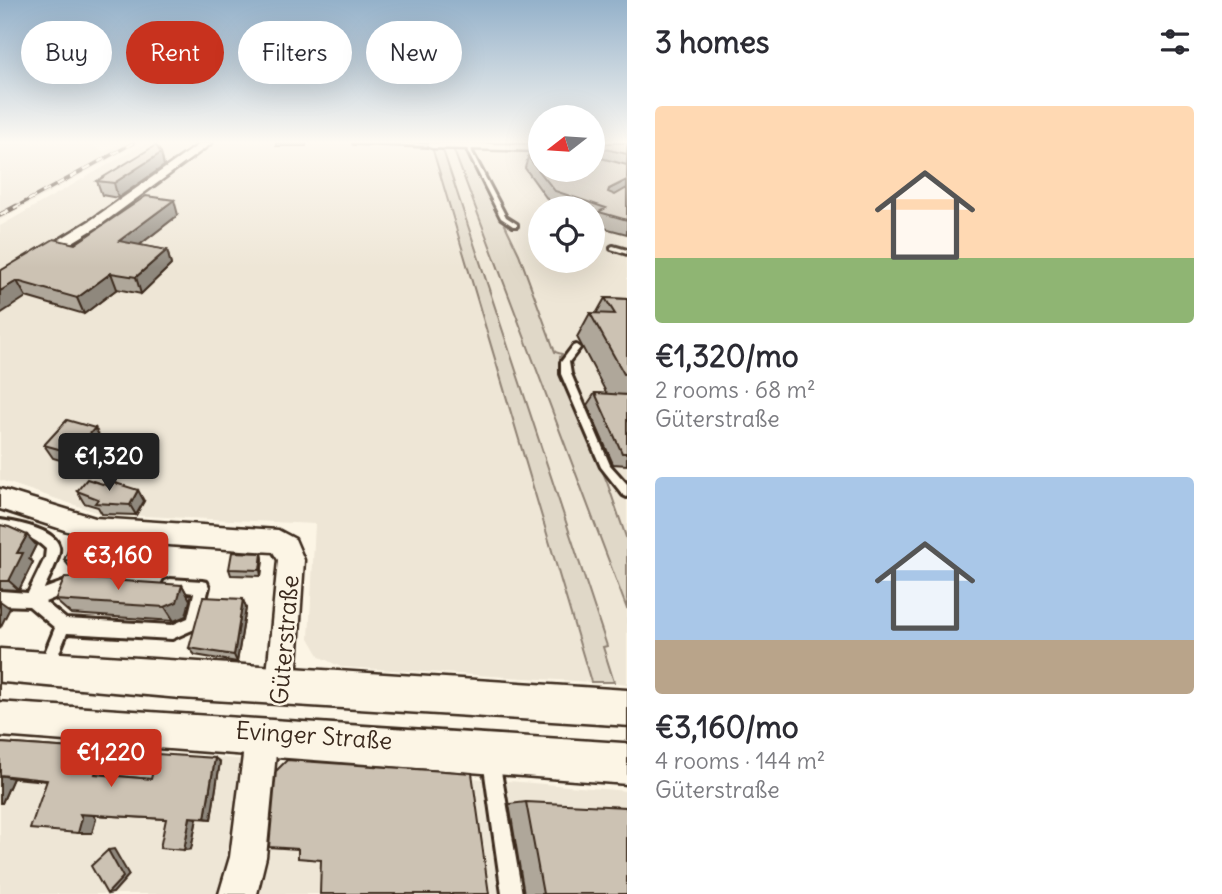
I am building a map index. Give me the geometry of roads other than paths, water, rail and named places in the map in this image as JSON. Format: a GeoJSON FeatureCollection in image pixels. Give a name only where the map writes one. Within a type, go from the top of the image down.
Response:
{"type":"FeatureCollection","features":[{"type":"Feature","properties":{"kind":"main road","name":"Evinger Straße"},"geometry":{"type":"LineString","coordinates":[[24,695],[273,718],[485,726],[627,714]]}},
{"type":"Feature","properties":{"kind":"main road","name":"Evinger Straße"},"geometry":{"type":"LineString","coordinates":[[485,726],[627,759]]}},
{"type":"Feature","properties":{"kind":"street"},"geometry":{"type":"LineString","coordinates":[[0,282],[95,223],[149,185]]}},
{"type":"Feature","properties":{"kind":"street","name":"Güterstraße"},"geometry":{"type":"LineString","coordinates":[[0,499],[95,529],[278,541],[285,547],[291,560],[291,570],[273,718]]}},
{"type":"Feature","properties":{"kind":"street"},"geometry":{"type":"LineString","coordinates":[[238,894],[248,857],[273,718]]}},
{"type":"Feature","properties":{"kind":"lane"},"geometry":{"type":"LineString","coordinates":[[487,185],[504,218],[515,225]]}},
{"type":"Feature","properties":{"kind":"lane"},"geometry":{"type":"LineString","coordinates":[[613,248],[627,253]]}},
{"type":"Feature","properties":{"kind":"lane"},"geometry":{"type":"LineString","coordinates":[[576,348],[565,362],[568,380],[606,467],[627,492]]}},
{"type":"Feature","properties":{"kind":"lane"},"geometry":{"type":"LineString","coordinates":[[0,525],[34,533],[48,540],[52,547],[51,558],[32,600]]}},
{"type":"Feature","properties":{"kind":"lane"},"geometry":{"type":"LineString","coordinates":[[0,598],[32,600],[84,580]]}},
{"type":"Feature","properties":{"kind":"lane"},"geometry":{"type":"LineString","coordinates":[[32,600],[63,626],[172,632],[194,622],[202,587],[150,584]]}},
{"type":"Feature","properties":{"kind":"lane"},"geometry":{"type":"LineString","coordinates":[[24,695],[63,626]]}},
{"type":"Feature","properties":{"kind":"lane"},"geometry":{"type":"LineString","coordinates":[[485,726],[512,894]]}},
{"type":"Feature","properties":{"kind":"tram line"},"geometry":{"type":"LineString","coordinates":[[0,683],[177,699],[627,727]]}},
{"type":"Feature","properties":{"kind":"tram line"},"geometry":{"type":"LineString","coordinates":[[0,701],[627,742]]}},
{"type":"Feature","properties":{"kind":"railway"},"geometry":{"type":"LineString","coordinates":[[14,208],[57,185]]}},
{"type":"Feature","properties":{"kind":"railway"},"geometry":{"type":"LineString","coordinates":[[0,215],[17,206]]}}]}
